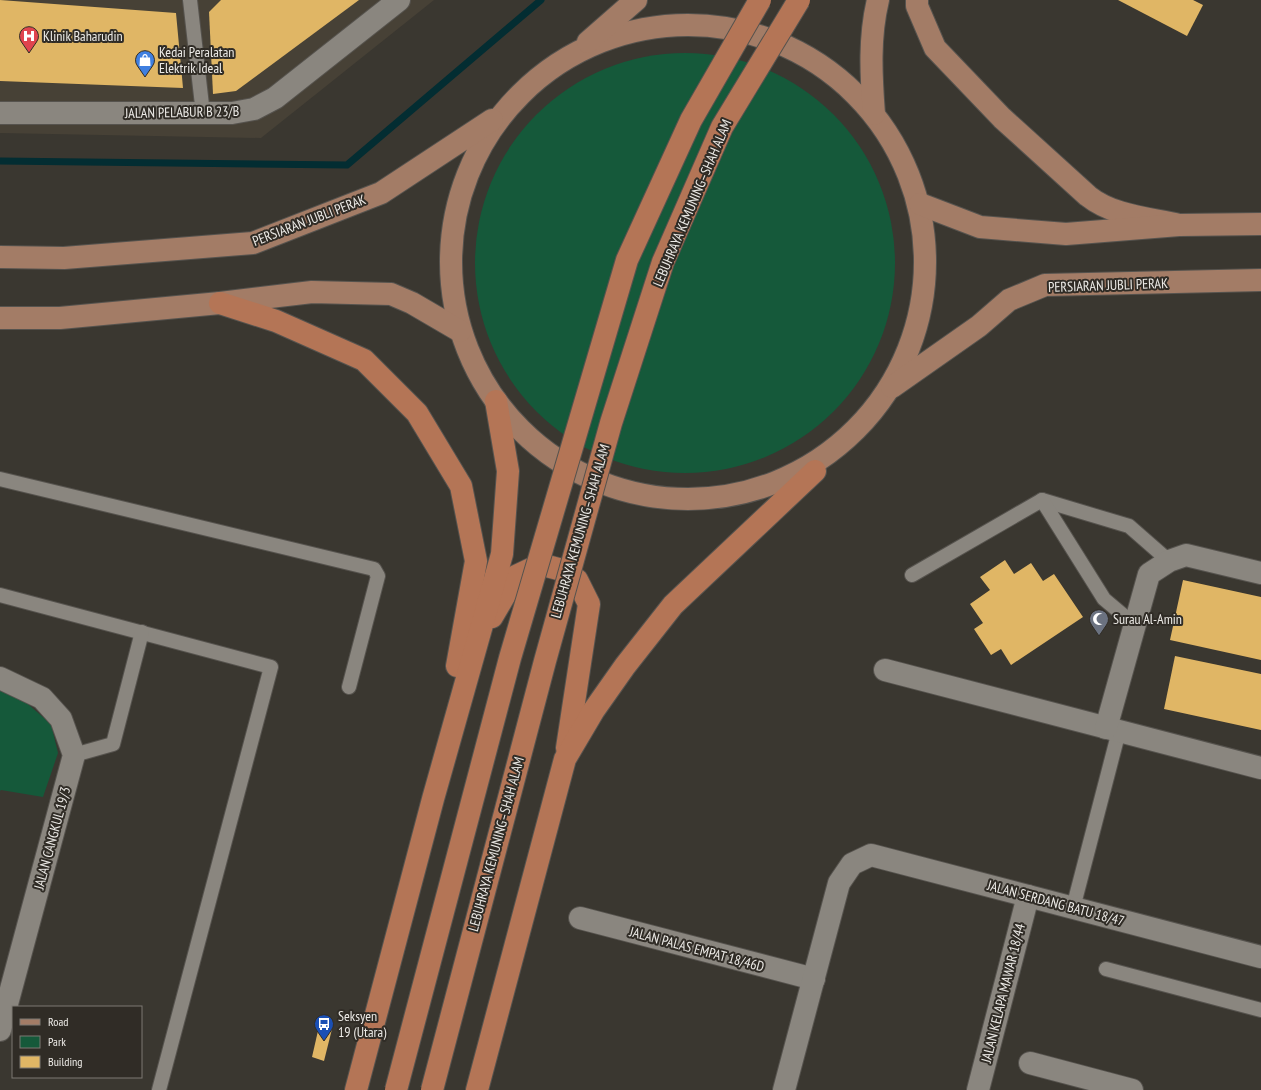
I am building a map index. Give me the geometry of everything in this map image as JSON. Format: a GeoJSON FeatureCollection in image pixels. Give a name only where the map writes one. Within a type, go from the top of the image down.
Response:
{"type":"FeatureCollection","features":[{"type":"Feature","properties":{"kind":"highway"},"geometry":{"type":"LineString","coordinates":[[396,1090],[510,658],[627,260],[691,120],[760,0]]}},
{"type":"Feature","properties":{"kind":"highway","name":"LEBUHRAYA KEMUNING–SHAH ALAM"},"geometry":{"type":"LineString","coordinates":[[432,1090],[545,661],[608,430],[663,262],[722,128],[800,0]]}},
{"type":"Feature","properties":{"kind":"highway"},"geometry":{"type":"LineString","coordinates":[[220,303],[276,321],[364,360],[417,413],[461,486],[476,561],[433,799]]}},
{"type":"Feature","properties":{"kind":"highway"},"geometry":{"type":"LineString","coordinates":[[356,1090],[433,799],[502,554],[508,471],[496,401]]}},
{"type":"Feature","properties":{"kind":"highway"},"geometry":{"type":"LineString","coordinates":[[565,759],[594,710],[620,672],[673,605],[815,471]]}},
{"type":"Feature","properties":{"kind":"highway"},"geometry":{"type":"LineString","coordinates":[[476,646],[516,576],[535,567],[547,566],[562,570],[577,580],[589,604],[565,759],[476,1090]]}},
{"type":"Feature","properties":{"kind":"main road"},"geometry":{"type":"LineString","coordinates":[[583,47],[644,27],[708,25],[771,39],[828,69],[874,114],[902,156],[920,204],[927,267],[917,330],[891,388],[863,424],[828,455],[815,471],[725,497],[660,498],[597,481],[541,448],[496,401],[460,331],[451,286],[450,241],[458,196],[475,154],[498,116],[537,77],[583,47],[636,0]]}},
{"type":"Feature","properties":{"kind":"main road"},"geometry":{"type":"LineString","coordinates":[[874,114],[871,69],[874,18],[878,0]]}},
{"type":"Feature","properties":{"kind":"main road"},"geometry":{"type":"LineString","coordinates":[[917,0],[917,6],[935,48],[1002,118],[1088,196],[1098,204],[1110,210],[1180,225]]}},
{"type":"Feature","properties":{"kind":"main road","name":"PERSIARAN JUBLI PERAK"},"geometry":{"type":"LineString","coordinates":[[0,257],[64,258],[253,243],[381,193],[498,116]]}},
{"type":"Feature","properties":{"kind":"main road"},"geometry":{"type":"LineString","coordinates":[[920,204],[980,227],[1066,234],[1180,225],[1261,224]]}},
{"type":"Feature","properties":{"kind":"main road","name":"PERSIARAN JUBLI PERAK"},"geometry":{"type":"LineString","coordinates":[[891,388],[979,326],[1009,300],[1045,286],[1261,280]]}},
{"type":"Feature","properties":{"kind":"main road"},"geometry":{"type":"LineString","coordinates":[[0,318],[60,318],[220,303],[312,292],[391,294],[412,303],[460,331]]}},
{"type":"Feature","properties":{"kind":"street","name":"JALAN PELABUR B 23/B"},"geometry":{"type":"LineString","coordinates":[[0,113],[232,114],[254,109],[275,98],[399,0]]}},
{"type":"Feature","properties":{"kind":"street"},"geometry":{"type":"LineString","coordinates":[[1113,729],[1149,574],[1169,561],[1186,555],[1261,573]]}},
{"type":"Feature","properties":{"kind":"street"},"geometry":{"type":"LineString","coordinates":[[885,670],[1261,768]]}},
{"type":"Feature","properties":{"kind":"street"},"geometry":{"type":"LineString","coordinates":[[0,678],[42,698],[61,719],[74,755]]}},
{"type":"Feature","properties":{"kind":"street","name":"JALAN CANGKUL 19/3"},"geometry":{"type":"LineString","coordinates":[[0,1030],[74,755]]}},
{"type":"Feature","properties":{"kind":"street","name":"JALAN SERDANG BATU 18/47"},"geometry":{"type":"LineString","coordinates":[[814,979],[839,883],[852,864],[871,855],[1261,957]]}},
{"type":"Feature","properties":{"kind":"street","name":"JALAN KELAPA MAWAR 18/44"},"geometry":{"type":"LineString","coordinates":[[978,1090],[1028,896]]}},
{"type":"Feature","properties":{"kind":"street","name":"JALAN PALAS EMPAT 18/46D"},"geometry":{"type":"LineString","coordinates":[[580,918],[814,979]]}},
{"type":"Feature","properties":{"kind":"street"},"geometry":{"type":"LineString","coordinates":[[784,1090],[814,979]]}},
{"type":"Feature","properties":{"kind":"street"},"geometry":{"type":"LineString","coordinates":[[1030,1063],[1132,1090]]}},
{"type":"Feature","properties":{"kind":"lane"},"geometry":{"type":"LineString","coordinates":[[190,0],[202,114]]}},
{"type":"Feature","properties":{"kind":"lane"},"geometry":{"type":"LineString","coordinates":[[0,479],[374,569],[378,576],[349,687]]}},
{"type":"Feature","properties":{"kind":"lane"},"geometry":{"type":"LineString","coordinates":[[912,575],[1042,500],[1129,526],[1169,561]]}},
{"type":"Feature","properties":{"kind":"lane"},"geometry":{"type":"LineString","coordinates":[[1042,500],[1104,599],[1123,615]]}},
{"type":"Feature","properties":{"kind":"lane"},"geometry":{"type":"LineString","coordinates":[[0,595],[271,667],[159,1090]]}},
{"type":"Feature","properties":{"kind":"lane"},"geometry":{"type":"LineString","coordinates":[[74,755],[113,744],[142,632]]}},
{"type":"Feature","properties":{"kind":"lane"},"geometry":{"type":"LineString","coordinates":[[1073,908],[1113,729]]}},
{"type":"Feature","properties":{"kind":"lane"},"geometry":{"type":"LineString","coordinates":[[1106,969],[1261,1010]]}},
{"type":"Feature","properties":{"kind":"shaded area"},"geometry":{"type":"Polygon","coordinates":[[[0,0],[434,0],[261,138],[0,133],[0,0]]]}},
{"type":"Feature","properties":{"kind":"green space"},"geometry":{"type":"Polygon","coordinates":[[[685,53],[726,57],[765,69],[802,88],[834,114],[860,146],[879,183],[891,222],[895,263],[891,304],[879,343],[860,380],[834,412],[802,438],[765,457],[726,469],[685,473],[644,469],[605,457],[568,438],[536,412],[510,380],[491,343],[479,304],[475,263],[479,222],[491,183],[510,146],[536,114],[568,88],[605,69],[644,57],[685,53]]]}},
{"type":"Feature","properties":{"kind":"green space"},"geometry":{"type":"Polygon","coordinates":[[[0,685],[8,687],[51,724],[58,753],[43,797],[0,791],[0,685]]]}},
{"type":"Feature","properties":{"kind":"building"},"geometry":{"type":"Polygon","coordinates":[[[0,0],[176,13],[183,88],[0,81],[0,0]]]}},
{"type":"Feature","properties":{"kind":"building"},"geometry":{"type":"Polygon","coordinates":[[[221,0],[359,0],[236,91],[213,94],[209,12],[221,0]]]}},
{"type":"Feature","properties":{"kind":"building"},"geometry":{"type":"Polygon","coordinates":[[[1118,0],[1193,0],[1203,5],[1187,36],[1118,0]]]}},
{"type":"Feature","properties":{"kind":"building"},"geometry":{"type":"Polygon","coordinates":[[[1005,560],[1014,574],[1031,563],[1043,581],[1054,574],[1083,617],[1011,665],[1001,649],[991,655],[974,629],[983,623],[970,604],[990,590],[980,577],[1005,560]]]}},
{"type":"Feature","properties":{"kind":"building"},"geometry":{"type":"Polygon","coordinates":[[[1183,580],[1261,597],[1261,660],[1170,640],[1183,580]]]}},
{"type":"Feature","properties":{"kind":"building"},"geometry":{"type":"Polygon","coordinates":[[[1175,656],[1261,674],[1261,730],[1164,709],[1175,656]]]}},
{"type":"Feature","properties":{"kind":"building"},"geometry":{"type":"Polygon","coordinates":[[[320,1022],[333,1025],[324,1061],[312,1057],[320,1022]]]}},
{"type":"Feature","properties":{"kind":"waterway"},"geometry":{"type":"LineString","coordinates":[[0,161],[347,165],[541,0]]}},
{"type":"Feature","properties":{"kind":"place","name":"Klinik Baharudin"},"geometry":{"type":"Point","coordinates":[29,53]}},
{"type":"Feature","properties":{"kind":"place","name":"Kedai Peralatan Elektrik Ideal"},"geometry":{"type":"Point","coordinates":[145,77]}},
{"type":"Feature","properties":{"kind":"place","name":"Surau Al-Amin"},"geometry":{"type":"Point","coordinates":[1099,636]}},
{"type":"Feature","properties":{"kind":"place","name":"Seksyen 19 (Utara)"},"geometry":{"type":"Point","coordinates":[324,1041]}}]}
